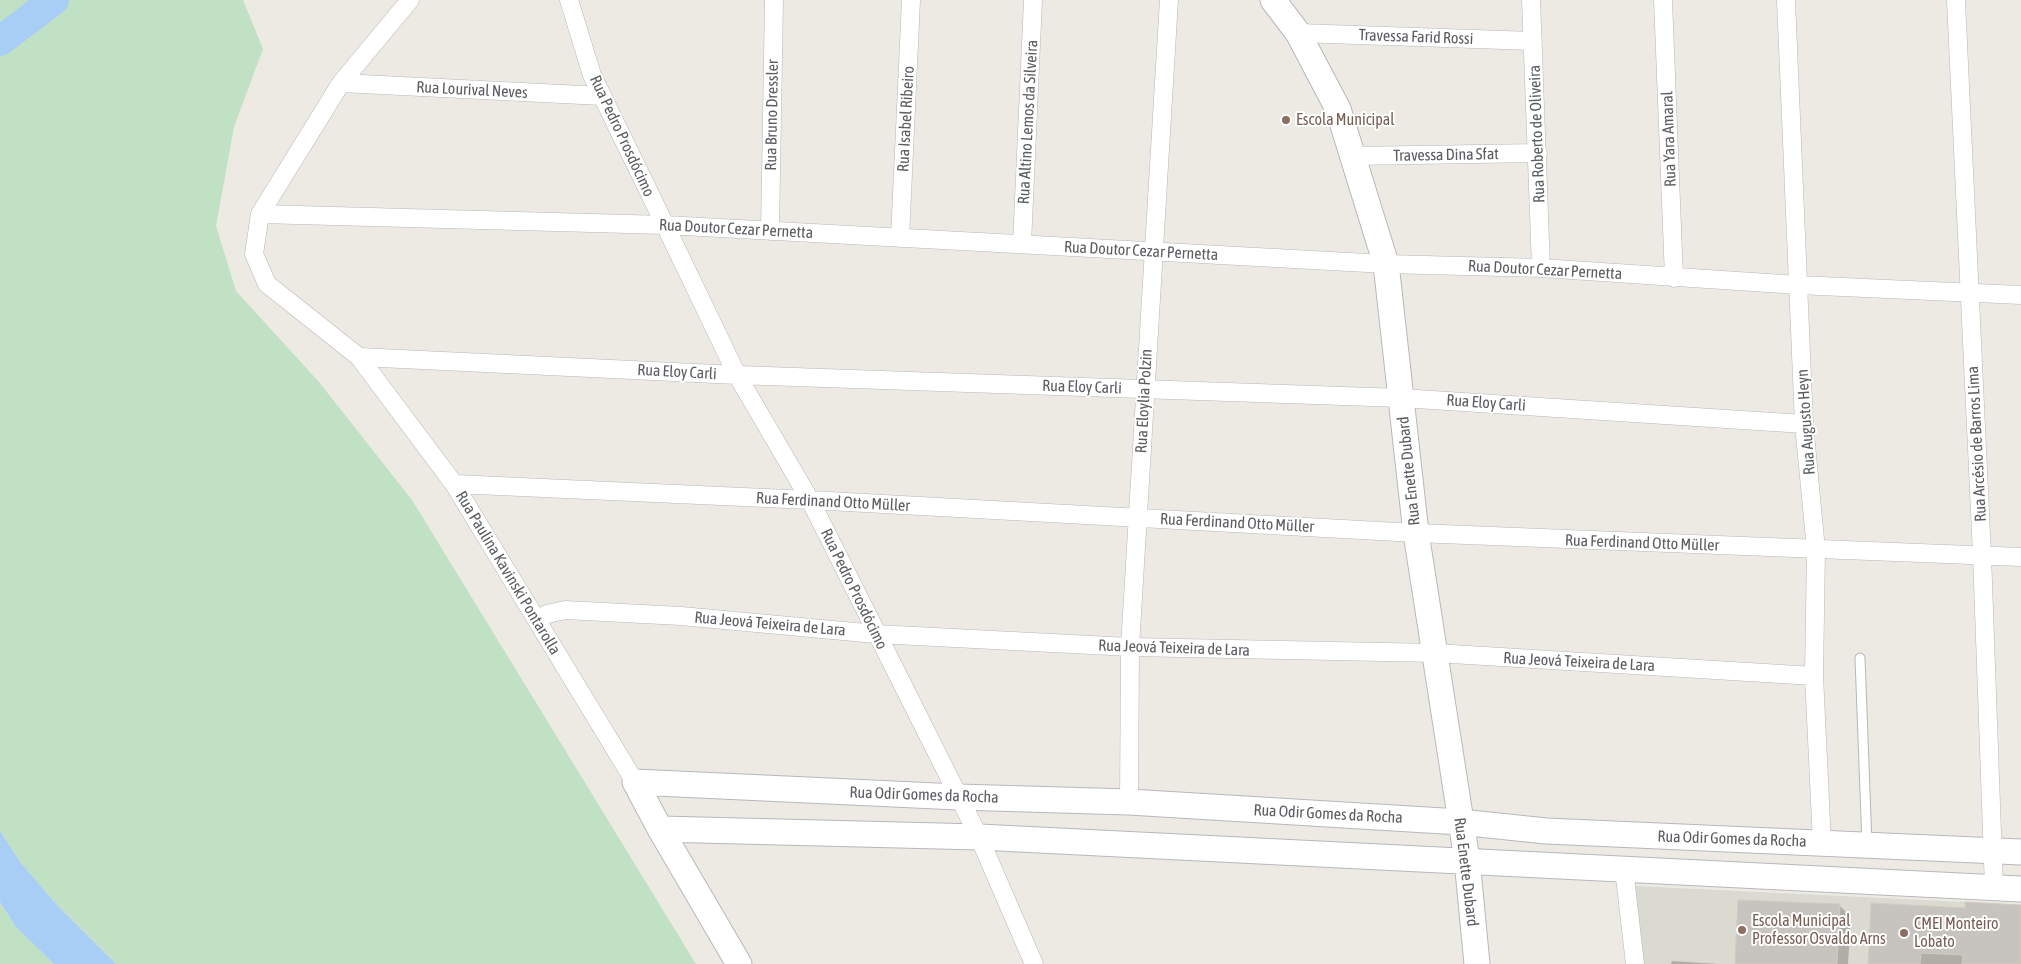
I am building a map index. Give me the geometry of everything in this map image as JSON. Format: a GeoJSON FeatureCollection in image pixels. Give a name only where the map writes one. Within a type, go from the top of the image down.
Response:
{"type":"FeatureCollection","features":[{"type":"Feature","properties":{"kind":"street"},"geometry":{"type":"LineString","coordinates":[[260,214],[341,83],[410,0]]}},
{"type":"Feature","properties":{"kind":"street","name":"Rua Pedro Prosdócimo"},"geometry":{"type":"LineString","coordinates":[[569,0],[592,75],[664,225],[737,375],[810,500],[978,837],[1034,964]]}},
{"type":"Feature","properties":{"kind":"street","name":"Rua Bruno Dressler"},"geometry":{"type":"LineString","coordinates":[[770,231],[774,0]]}},
{"type":"Feature","properties":{"kind":"street","name":"Rua Isabel Ribeiro"},"geometry":{"type":"LineString","coordinates":[[900,238],[911,0]]}},
{"type":"Feature","properties":{"kind":"street","name":"Rua Altino Lemos da Silveira"},"geometry":{"type":"LineString","coordinates":[[1022,244],[1034,0]]}},
{"type":"Feature","properties":{"kind":"street","name":"Rua Eloylia Polzin"},"geometry":{"type":"LineString","coordinates":[[1130,802],[1130,648],[1169,0]]}},
{"type":"Feature","properties":{"kind":"street","name":"Rua Enette Dubard"},"geometry":{"type":"LineString","coordinates":[[1273,0],[1298,33],[1338,109],[1386,264],[1416,533],[1467,860],[1477,964]]}},
{"type":"Feature","properties":{"kind":"street","name":"Rua Roberto de Oliveira"},"geometry":{"type":"LineString","coordinates":[[1531,0],[1541,268]]}},
{"type":"Feature","properties":{"kind":"street","name":"Rua Yara Amaral"},"geometry":{"type":"LineString","coordinates":[[1663,0],[1674,278]]}},
{"type":"Feature","properties":{"kind":"street","name":"Rua Augusto Heyn"},"geometry":{"type":"LineString","coordinates":[[1786,0],[1804,424],[1816,550],[1814,676],[1822,843]]}},
{"type":"Feature","properties":{"kind":"street","name":"Rua Arcésio de Barros Lima"},"geometry":{"type":"LineString","coordinates":[[1956,0],[1982,555],[1994,888]]}},
{"type":"Feature","properties":{"kind":"street","name":"Travessa Farid Rossi"},"geometry":{"type":"LineString","coordinates":[[1298,33],[1533,41]]}},
{"type":"Feature","properties":{"kind":"street","name":"Rua Lourival Neves"},"geometry":{"type":"LineString","coordinates":[[341,83],[602,96]]}},
{"type":"Feature","properties":{"kind":"street","name":"Travessa Dina Sfat"},"geometry":{"type":"LineString","coordinates":[[1353,156],[1538,153]]}},
{"type":"Feature","properties":{"kind":"street","name":"Rua Doutor Cezar Pernetta"},"geometry":{"type":"LineString","coordinates":[[260,214],[664,225],[1386,264],[1541,268],[1798,285],[2021,295]]}},
{"type":"Feature","properties":{"kind":"street","name":"Rua Paulina Kavinski Pontarolla"},"geometry":{"type":"LineString","coordinates":[[260,214],[254,254],[267,284],[359,357],[454,484],[635,782],[660,829],[739,964]]}},
{"type":"Feature","properties":{"kind":"street","name":"Rua Eloy Carli"},"geometry":{"type":"LineString","coordinates":[[359,357],[737,375],[1401,398],[1804,424]]}},
{"type":"Feature","properties":{"kind":"street","name":"Rua Ferdinand Otto Müller"},"geometry":{"type":"LineString","coordinates":[[454,484],[810,500],[1416,533],[2021,557]]}},
{"type":"Feature","properties":{"kind":"street","name":"Rua Jeová Teixeira de Lara"},"geometry":{"type":"LineString","coordinates":[[537,620],[547,614],[565,610],[681,616],[876,634],[1130,648],[1435,653],[1814,676]]}},
{"type":"Feature","properties":{"kind":"street","name":"Rua Odir Gomes da Rocha"},"geometry":{"type":"LineString","coordinates":[[635,782],[958,797],[1130,802],[1460,822],[1546,831],[2021,852]]}},
{"type":"Feature","properties":{"kind":"street"},"geometry":{"type":"LineString","coordinates":[[660,829],[978,837],[2021,889]]}},
{"type":"Feature","properties":{"kind":"street"},"geometry":{"type":"LineString","coordinates":[[1624,869],[1635,964]]}},
{"type":"Feature","properties":{"kind":"lane"},"geometry":{"type":"LineString","coordinates":[[1860,658],[1867,845]]}},
{"type":"Feature","properties":{"kind":"shaded area","name":"Escola Municipal Professor Osvaldo Arns"},"geometry":{"type":"Polygon","coordinates":[[[1635,886],[1965,902],[1962,964],[1644,964],[1635,886]]]}},
{"type":"Feature","properties":{"kind":"green space"},"geometry":{"type":"Polygon","coordinates":[[[0,0],[243,0],[263,49],[234,127],[216,226],[236,291],[319,382],[412,500],[696,964],[116,964],[58,906],[21,863],[0,831],[0,0]]]}},
{"type":"Feature","properties":{"kind":"green space"},"geometry":{"type":"Polygon","coordinates":[[[0,902],[16,927],[54,964],[0,964],[0,902]]]}},
{"type":"Feature","properties":{"kind":"water"},"geometry":{"type":"Polygon","coordinates":[[[0,831],[21,863],[58,906],[116,964],[54,964],[16,927],[0,902],[0,831]]]}},
{"type":"Feature","properties":{"kind":"building"},"geometry":{"type":"Polygon","coordinates":[[[1738,900],[1840,904],[1837,964],[1735,964],[1738,900]]]}},
{"type":"Feature","properties":{"kind":"building"},"geometry":{"type":"Polygon","coordinates":[[[1965,902],[2021,905],[2021,964],[1962,964],[1963,955],[1921,953],[1920,964],[1868,964],[1871,903],[1965,908],[1965,902]]]}},
{"type":"Feature","properties":{"kind":"waterway"},"geometry":{"type":"LineString","coordinates":[[0,41],[54,0]]}},
{"type":"Feature","properties":{"kind":"place","name":"Escola Municipal"},"geometry":{"type":"Point","coordinates":[1286,120]}},
{"type":"Feature","properties":{"kind":"place","name":"Escola Municipal Professor Osvaldo Arns"},"geometry":{"type":"Point","coordinates":[1742,930]}},
{"type":"Feature","properties":{"kind":"place","name":"CMEI Monteiro Lobato"},"geometry":{"type":"Point","coordinates":[1904,933]}}]}
